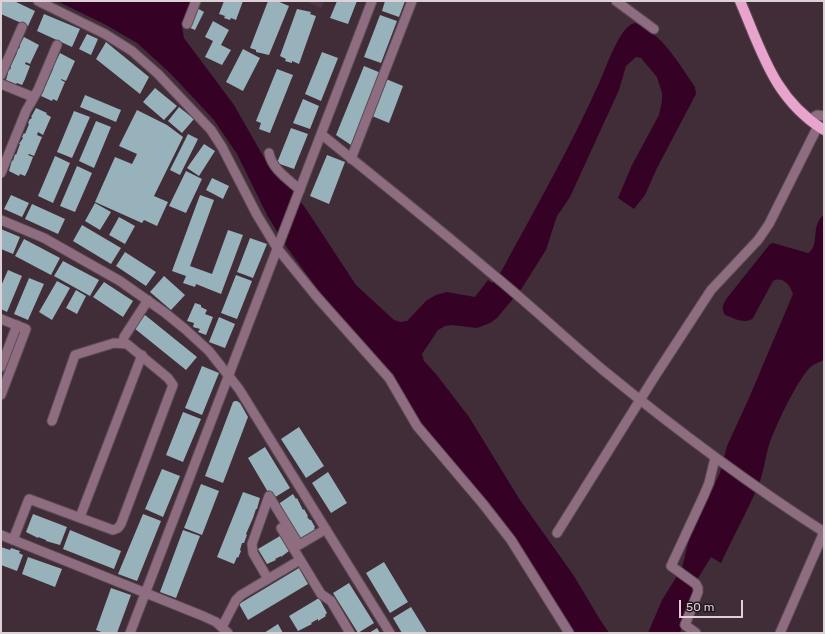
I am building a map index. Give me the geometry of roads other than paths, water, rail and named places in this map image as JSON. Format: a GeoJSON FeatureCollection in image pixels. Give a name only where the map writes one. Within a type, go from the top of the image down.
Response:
{"type":"FeatureCollection","features":[{"type":"Feature","properties":{"kind":"main road"},"geometry":{"type":"LineString","coordinates":[[740,1],[774,80],[790,102],[809,120],[821,128]]}},
{"type":"Feature","properties":{"kind":"street"},"geometry":{"type":"LineString","coordinates":[[38,1],[119,42],[158,74],[204,122],[217,138],[257,215],[277,248],[316,296],[389,378],[417,426],[483,504],[511,540],[569,633]]}},
{"type":"Feature","properties":{"kind":"street"},"geometry":{"type":"LineString","coordinates":[[187,24],[196,1]]}},
{"type":"Feature","properties":{"kind":"street"},"geometry":{"type":"LineString","coordinates":[[130,633],[372,1]]}},
{"type":"Feature","properties":{"kind":"street"},"geometry":{"type":"LineString","coordinates":[[351,158],[412,1]]}},
{"type":"Feature","properties":{"kind":"street"},"geometry":{"type":"LineString","coordinates":[[616,1],[654,29]]}},
{"type":"Feature","properties":{"kind":"street"},"geometry":{"type":"LineString","coordinates":[[1,75],[22,27]]}},
{"type":"Feature","properties":{"kind":"street"},"geometry":{"type":"LineString","coordinates":[[1,173],[26,111],[38,90],[58,45]]}},
{"type":"Feature","properties":{"kind":"street"},"geometry":{"type":"LineString","coordinates":[[1,84],[33,97]]}},
{"type":"Feature","properties":{"kind":"street"},"geometry":{"type":"LineString","coordinates":[[809,120],[817,115],[824,116]]}},
{"type":"Feature","properties":{"kind":"street"},"geometry":{"type":"LineString","coordinates":[[557,533],[711,290],[758,240],[769,224],[821,128]]}},
{"type":"Feature","properties":{"kind":"street"},"geometry":{"type":"LineString","coordinates":[[321,134],[491,272],[561,334],[640,400],[719,461],[824,532],[780,633]]}},
{"type":"Feature","properties":{"kind":"street"},"geometry":{"type":"LineString","coordinates":[[269,153],[273,166],[299,193]]}},
{"type":"Feature","properties":{"kind":"street"},"geometry":{"type":"LineString","coordinates":[[1,220],[39,236],[120,281],[148,300],[197,339],[209,351],[239,389],[390,633]]}},
{"type":"Feature","properties":{"kind":"street"},"geometry":{"type":"LineString","coordinates":[[122,343],[124,337],[148,300]]}},
{"type":"Feature","properties":{"kind":"street"},"geometry":{"type":"LineString","coordinates":[[1,319],[26,329],[1,395]]}},
{"type":"Feature","properties":{"kind":"street"},"geometry":{"type":"LineString","coordinates":[[1,367],[17,325]]}},
{"type":"Feature","properties":{"kind":"street"},"geometry":{"type":"LineString","coordinates":[[13,540],[29,499],[113,530],[118,528],[121,524],[173,385],[168,378],[132,346],[122,343],[114,343],[75,355],[52,421]]}},
{"type":"Feature","properties":{"kind":"street"},"geometry":{"type":"LineString","coordinates":[[80,517],[142,355]]}},
{"type":"Feature","properties":{"kind":"street"},"geometry":{"type":"LineString","coordinates":[[696,633],[685,625],[698,592],[698,588],[696,584],[671,566],[719,461]]}},
{"type":"Feature","properties":{"kind":"street"},"geometry":{"type":"LineString","coordinates":[[268,579],[253,553],[252,544],[269,496],[300,545],[326,529]]}},
{"type":"Feature","properties":{"kind":"street"},"geometry":{"type":"LineString","coordinates":[[281,528],[321,594],[331,601],[350,633]]}},
{"type":"Feature","properties":{"kind":"street"},"geometry":{"type":"LineString","coordinates":[[1,535],[146,592],[222,627],[236,600],[241,595],[300,560]]}}]}
